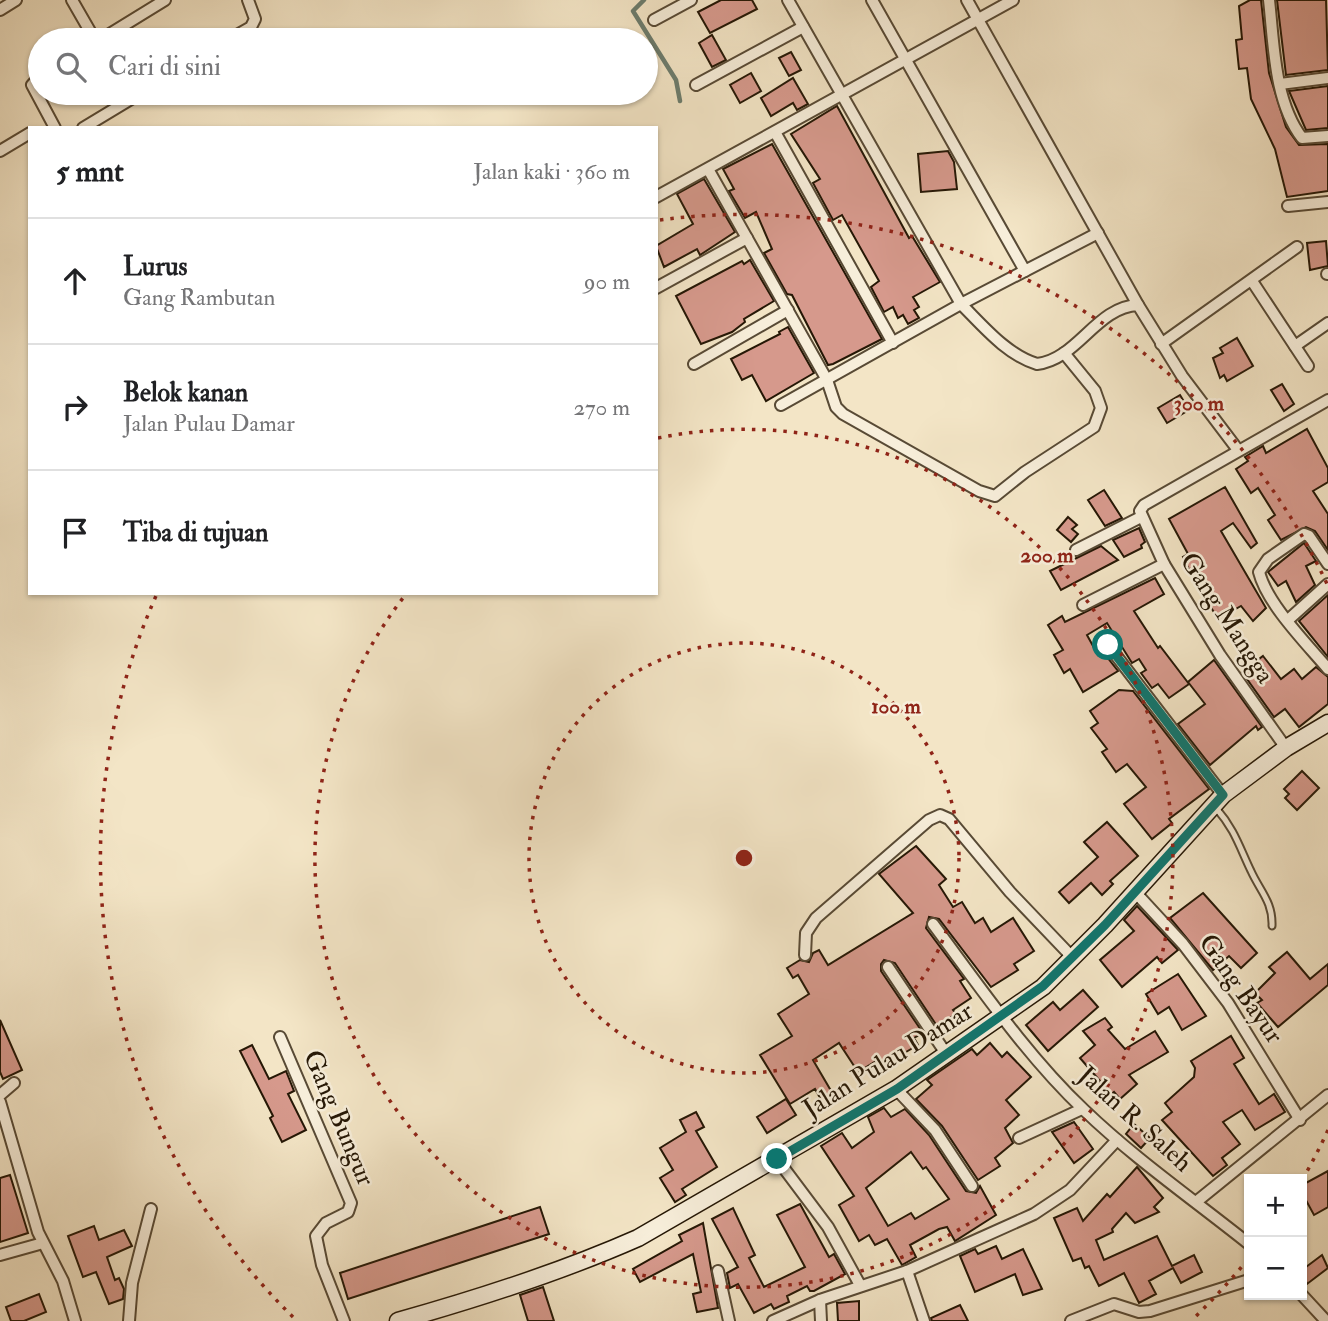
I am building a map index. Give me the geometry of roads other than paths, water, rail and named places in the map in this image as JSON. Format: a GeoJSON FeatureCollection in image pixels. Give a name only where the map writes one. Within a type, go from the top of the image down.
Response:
{"type":"FeatureCollection","features":[{"type":"Feature","properties":{"kind":"street"},"geometry":{"type":"LineString","coordinates":[[0,10],[16,0]]}},
{"type":"Feature","properties":{"kind":"street"},"geometry":{"type":"LineString","coordinates":[[72,0],[90,28]]}},
{"type":"Feature","properties":{"kind":"street"},"geometry":{"type":"LineString","coordinates":[[117,28],[165,0]]}},
{"type":"Feature","properties":{"kind":"street"},"geometry":{"type":"LineString","coordinates":[[248,0],[255,19],[249,28]]}},
{"type":"Feature","properties":{"kind":"street"},"geometry":{"type":"LineString","coordinates":[[654,20],[691,0]]}},
{"type":"Feature","properties":{"kind":"street"},"geometry":{"type":"LineString","coordinates":[[788,0],[961,304],[1026,360],[1045,363],[1064,353],[1108,316],[1128,306],[1138,305]]}},
{"type":"Feature","properties":{"kind":"street"},"geometry":{"type":"LineString","coordinates":[[872,0],[1025,271]]}},
{"type":"Feature","properties":{"kind":"street"},"geometry":{"type":"LineString","coordinates":[[967,0],[1161,344],[1238,450]]}},
{"type":"Feature","properties":{"kind":"street"},"geometry":{"type":"LineString","coordinates":[[658,196],[1013,0]]}},
{"type":"Feature","properties":{"kind":"street"},"geometry":{"type":"LineString","coordinates":[[1269,0],[1280,84],[1301,137],[1328,136]]}},
{"type":"Feature","properties":{"kind":"street"},"geometry":{"type":"LineString","coordinates":[[696,85],[803,27]]}},
{"type":"Feature","properties":{"kind":"street"},"geometry":{"type":"LineString","coordinates":[[1280,84],[1328,78]]}},
{"type":"Feature","properties":{"kind":"street"},"geometry":{"type":"LineString","coordinates":[[42,105],[52,124]]}},
{"type":"Feature","properties":{"kind":"street"},"geometry":{"type":"LineString","coordinates":[[86,126],[121,105]]}},
{"type":"Feature","properties":{"kind":"street"},"geometry":{"type":"LineString","coordinates":[[775,132],[893,343]]}},
{"type":"Feature","properties":{"kind":"street"},"geometry":{"type":"LineString","coordinates":[[0,151],[28,134]]}},
{"type":"Feature","properties":{"kind":"street"},"geometry":{"type":"LineString","coordinates":[[708,169],[827,380],[836,407],[842,414],[979,491],[995,496],[1025,472],[1094,427],[1101,408],[1095,391],[1064,353]]}},
{"type":"Feature","properties":{"kind":"street"},"geometry":{"type":"LineString","coordinates":[[1288,206],[1328,202]]}},
{"type":"Feature","properties":{"kind":"street"},"geometry":{"type":"LineString","coordinates":[[781,405],[961,304],[1098,233]]}},
{"type":"Feature","properties":{"kind":"street"},"geometry":{"type":"LineString","coordinates":[[658,287],[747,238]]}},
{"type":"Feature","properties":{"kind":"street"},"geometry":{"type":"LineString","coordinates":[[1161,344],[1297,247]]}},
{"type":"Feature","properties":{"kind":"street"},"geometry":{"type":"LineString","coordinates":[[1252,281],[1308,366]]}},
{"type":"Feature","properties":{"kind":"street"},"geometry":{"type":"LineString","coordinates":[[694,364],[788,310]]}},
{"type":"Feature","properties":{"kind":"street"},"geometry":{"type":"LineString","coordinates":[[1295,346],[1328,323]]}},
{"type":"Feature","properties":{"kind":"street"},"geometry":{"type":"LineString","coordinates":[[1076,550],[1140,513],[1238,450],[1328,400]]}},
{"type":"Feature","properties":{"kind":"street","name":"Gang Mangga"},"geometry":{"type":"LineString","coordinates":[[1140,513],[1164,564],[1220,655],[1286,748]]}},
{"type":"Feature","properties":{"kind":"street"},"geometry":{"type":"LineString","coordinates":[[1328,564],[1309,536],[1304,534],[1268,559],[1260,575],[1288,620],[1328,669]]}},
{"type":"Feature","properties":{"kind":"street"},"geometry":{"type":"LineString","coordinates":[[1083,604],[1164,564]]}},
{"type":"Feature","properties":{"kind":"street"},"geometry":{"type":"LineString","coordinates":[[1288,620],[1328,583]]}},
{"type":"Feature","properties":{"kind":"street"},"geometry":{"type":"LineString","coordinates":[[1108,645],[1218,800]]}},
{"type":"Feature","properties":{"kind":"street","name":"Jalan Pulau Damar"},"geometry":{"type":"LineString","coordinates":[[398,1321],[468,1301],[595,1257],[665,1224],[897,1089],[1043,986],[1073,958],[1218,800],[1286,748],[1328,723]]}},
{"type":"Feature","properties":{"kind":"street"},"geometry":{"type":"LineString","coordinates":[[804,955],[806,933],[816,918],[929,820],[940,815],[949,819],[1010,892],[1073,958]]}},
{"type":"Feature","properties":{"kind":"street","name":"Gang Bayur"},"geometry":{"type":"LineString","coordinates":[[1135,892],[1182,944],[1228,1003],[1300,1120]]}},
{"type":"Feature","properties":{"kind":"street","name":"Jalan R. Saleh"},"geometry":{"type":"LineString","coordinates":[[933,924],[1004,1015],[1083,1109],[1117,1140],[1244,1240]]}},
{"type":"Feature","properties":{"kind":"street"},"geometry":{"type":"LineString","coordinates":[[888,967],[947,1055]]}},
{"type":"Feature","properties":{"kind":"street","name":"Gang Bungur"},"geometry":{"type":"LineString","coordinates":[[280,1037],[351,1203],[348,1212],[326,1223],[316,1236],[322,1265],[344,1321]]}},
{"type":"Feature","properties":{"kind":"street"},"geometry":{"type":"LineString","coordinates":[[0,1095],[14,1083]]}},
{"type":"Feature","properties":{"kind":"street"},"geometry":{"type":"LineString","coordinates":[[897,1089],[934,1130],[972,1186]]}},
{"type":"Feature","properties":{"kind":"street"},"geometry":{"type":"LineString","coordinates":[[1196,1202],[1328,1095]]}},
{"type":"Feature","properties":{"kind":"street"},"geometry":{"type":"LineString","coordinates":[[0,1102],[24,1191],[43,1242],[63,1281],[75,1321]]}},
{"type":"Feature","properties":{"kind":"street"},"geometry":{"type":"LineString","coordinates":[[1019,1138],[1083,1109]]}},
{"type":"Feature","properties":{"kind":"street"},"geometry":{"type":"LineString","coordinates":[[773,1321],[860,1285],[907,1271],[1034,1214],[1079,1181],[1117,1140]]}},
{"type":"Feature","properties":{"kind":"street"},"geometry":{"type":"LineString","coordinates":[[777,1159],[828,1227],[860,1285]]}},
{"type":"Feature","properties":{"kind":"street"},"geometry":{"type":"LineString","coordinates":[[129,1321],[132,1283],[151,1209]]}},
{"type":"Feature","properties":{"kind":"street"},"geometry":{"type":"LineString","coordinates":[[0,1255],[43,1242]]}},
{"type":"Feature","properties":{"kind":"street"},"geometry":{"type":"LineString","coordinates":[[718,1271],[729,1321]]}},
{"type":"Feature","properties":{"kind":"street"},"geometry":{"type":"LineString","coordinates":[[907,1271],[924,1321]]}},
{"type":"Feature","properties":{"kind":"street"},"geometry":{"type":"LineString","coordinates":[[1071,1321],[1114,1304],[1142,1312],[1150,1311],[1244,1282]]}},
{"type":"Feature","properties":{"kind":"street"},"geometry":{"type":"LineString","coordinates":[[820,1300],[821,1321]]}},
{"type":"Feature","properties":{"kind":"street"},"geometry":{"type":"LineString","coordinates":[[1307,1300],[1326,1321]]}},
{"type":"Feature","properties":{"kind":"lane"},"geometry":{"type":"LineString","coordinates":[[1218,800],[1233,827],[1251,871],[1268,898],[1272,926]]}},
{"type":"Feature","properties":{"kind":"waterway"},"geometry":{"type":"LineString","coordinates":[[644,0],[633,11],[644,28]]}},
{"type":"Feature","properties":{"kind":"waterway"},"geometry":{"type":"LineString","coordinates":[[658,51],[676,80],[680,101]]}}]}
